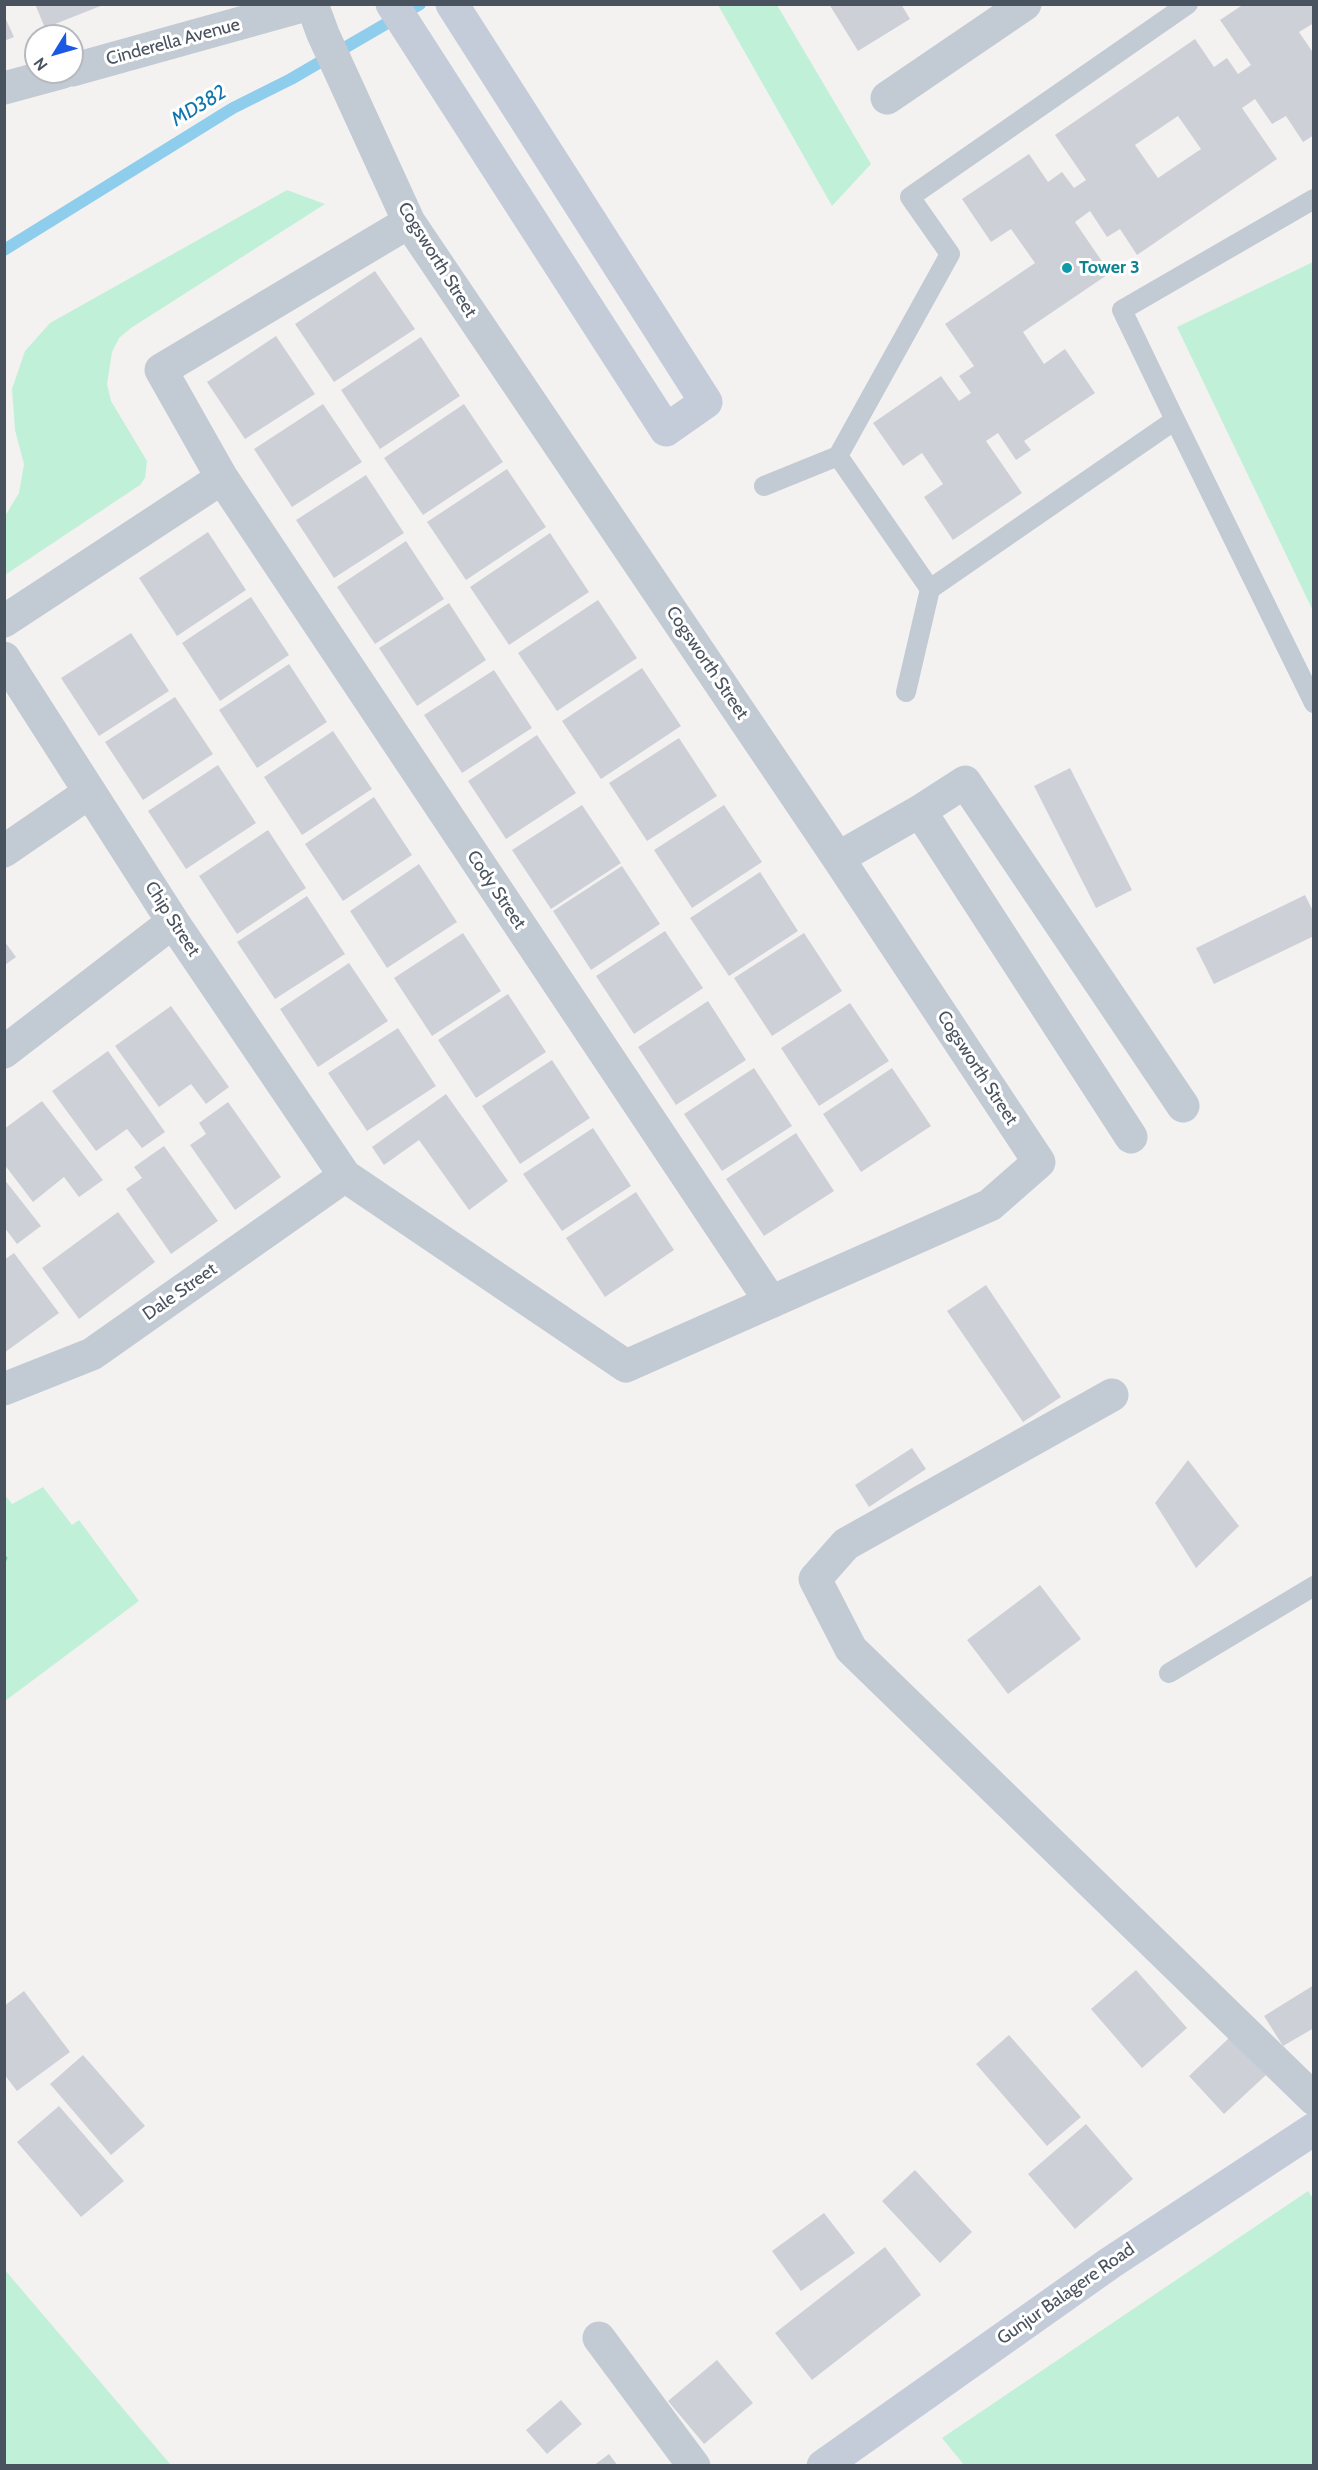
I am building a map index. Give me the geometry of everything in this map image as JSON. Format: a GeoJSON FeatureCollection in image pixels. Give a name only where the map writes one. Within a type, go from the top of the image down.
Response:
{"type":"FeatureCollection","features":[{"type":"Feature","properties":{"kind":"street"},"geometry":{"type":"LineString","coordinates":[[392,4],[666,430],[706,402],[452,4]]}},
{"type":"Feature","properties":{"kind":"street"},"geometry":{"type":"LineString","coordinates":[[887,98],[1025,4]]}},
{"type":"Feature","properties":{"kind":"street","name":"Cinderella Avenue"},"geometry":{"type":"LineString","coordinates":[[84,67],[314,14]]}},
{"type":"Feature","properties":{"kind":"street","name":"Cogsworth Street"},"geometry":{"type":"LineString","coordinates":[[314,14],[409,222],[838,858],[1039,1162],[990,1205],[771,1302]]}},
{"type":"Feature","properties":{"kind":"street"},"geometry":{"type":"LineString","coordinates":[[4,88],[24,83]]}},
{"type":"Feature","properties":{"kind":"street","name":"Cody Street"},"geometry":{"type":"LineString","coordinates":[[409,222],[161,370],[222,478],[771,1302]]}},
{"type":"Feature","properties":{"kind":"street"},"geometry":{"type":"LineString","coordinates":[[4,621],[222,478]]}},
{"type":"Feature","properties":{"kind":"street","name":"Chip Street"},"geometry":{"type":"LineString","coordinates":[[4,658],[173,922],[345,1176]]}},
{"type":"Feature","properties":{"kind":"street"},"geometry":{"type":"LineString","coordinates":[[838,858],[965,782],[1183,1106]]}},
{"type":"Feature","properties":{"kind":"street"},"geometry":{"type":"LineString","coordinates":[[4,851],[90,792]]}},
{"type":"Feature","properties":{"kind":"street"},"geometry":{"type":"LineString","coordinates":[[920,811],[1131,1137]]}},
{"type":"Feature","properties":{"kind":"street"},"geometry":{"type":"LineString","coordinates":[[4,1052],[173,922]]}},
{"type":"Feature","properties":{"kind":"street"},"geometry":{"type":"LineString","coordinates":[[345,1176],[626,1366],[771,1302]]}},
{"type":"Feature","properties":{"kind":"street","name":"Dale Street"},"geometry":{"type":"LineString","coordinates":[[4,1389],[92,1354],[345,1176]]}},
{"type":"Feature","properties":{"kind":"street"},"geometry":{"type":"LineString","coordinates":[[1112,1395],[846,1544],[815,1580],[851,1649],[1314,2099]]}},
{"type":"Feature","properties":{"kind":"street","name":"Gunjur Balagere Road"},"geometry":{"type":"LineString","coordinates":[[823,2466],[1110,2263],[1314,2130]]}},
{"type":"Feature","properties":{"kind":"street"},"geometry":{"type":"LineString","coordinates":[[598,2338],[694,2466]]}},
{"type":"Feature","properties":{"kind":"lane"},"geometry":{"type":"LineString","coordinates":[[764,486],[838,456],[950,254],[910,197],[1188,4]]}},
{"type":"Feature","properties":{"kind":"lane"},"geometry":{"type":"LineString","coordinates":[[1314,199],[1122,310],[1314,703]]}},
{"type":"Feature","properties":{"kind":"lane"},"geometry":{"type":"LineString","coordinates":[[906,692],[930,589],[1175,420]]}},
{"type":"Feature","properties":{"kind":"lane"},"geometry":{"type":"LineString","coordinates":[[838,456],[930,589]]}},
{"type":"Feature","properties":{"kind":"lane"},"geometry":{"type":"LineString","coordinates":[[1169,1673],[1314,1586]]}},
{"type":"Feature","properties":{"kind":"green space"},"geometry":{"type":"Polygon","coordinates":[[[718,5],[777,5],[871,164],[832,206],[718,5]]]}},
{"type":"Feature","properties":{"kind":"green space"},"geometry":{"type":"Polygon","coordinates":[[[287,190],[325,204],[131,328],[119,338],[112,352],[107,384],[111,401],[147,461],[145,478],[140,485],[5,575],[5,516],[19,493],[24,464],[15,430],[12,389],[25,351],[50,323],[287,190]]]}},
{"type":"Feature","properties":{"kind":"green space"},"geometry":{"type":"Polygon","coordinates":[[[1313,262],[1313,611],[1177,327],[1313,262]]]}},
{"type":"Feature","properties":{"kind":"green space"},"geometry":{"type":"Polygon","coordinates":[[[43,1487],[72,1525],[79,1520],[139,1601],[5,1701],[5,1495],[12,1504],[43,1487]]]}},
{"type":"Feature","properties":{"kind":"green space"},"geometry":{"type":"Polygon","coordinates":[[[1308,2191],[1314,2200],[1313,2465],[964,2465],[942,2438],[1308,2191]]]}},
{"type":"Feature","properties":{"kind":"green space"},"geometry":{"type":"Polygon","coordinates":[[[5,2270],[171,2465],[5,2465],[5,2270]]]}},
{"type":"Feature","properties":{"kind":"building"},"geometry":{"type":"Polygon","coordinates":[[[35,4],[103,4],[55,24],[43,24],[35,4]]]}},
{"type":"Feature","properties":{"kind":"building"},"geometry":{"type":"Polygon","coordinates":[[[829,4],[901,4],[910,19],[858,51],[829,4]]]}},
{"type":"Feature","properties":{"kind":"building","name":"Tower 3"},"geometry":{"type":"Polygon","coordinates":[[[1244,4],[1314,4],[1314,23],[1299,32],[1314,54],[1314,135],[1303,142],[1286,116],[1272,124],[1255,99],[1242,108],[1277,159],[1137,255],[1120,229],[1107,237],[1090,211],[1075,222],[1110,273],[1023,332],[1044,364],[1065,349],[1095,393],[1024,441],[1031,450],[1016,460],[998,433],[986,441],[1022,493],[953,540],[924,497],[943,484],[922,453],[903,466],[873,423],[941,376],[959,401],[971,393],[959,376],[974,366],[945,324],[1035,263],[1011,229],[991,242],[962,199],[1029,154],[1048,182],[1062,172],[1074,188],[1086,180],[1055,135],[1195,39],[1214,67],[1227,58],[1238,74],[1251,65],[1220,20],[1244,4]],[[1178,116],[1135,145],[1158,178],[1201,149],[1178,116]]]}},
{"type":"Feature","properties":{"kind":"building"},"geometry":{"type":"Polygon","coordinates":[[[4,15],[14,37],[4,41],[4,15]]]}},
{"type":"Feature","properties":{"kind":"building"},"geometry":{"type":"Polygon","coordinates":[[[375,271],[415,329],[334,382],[295,324],[375,271]]]}},
{"type":"Feature","properties":{"kind":"building"},"geometry":{"type":"Polygon","coordinates":[[[276,336],[315,394],[245,439],[207,382],[276,336]]]}},
{"type":"Feature","properties":{"kind":"building"},"geometry":{"type":"Polygon","coordinates":[[[421,337],[460,396],[380,449],[341,390],[421,337]]]}},
{"type":"Feature","properties":{"kind":"building"},"geometry":{"type":"Polygon","coordinates":[[[323,404],[362,462],[292,507],[254,449],[323,404]]]}},
{"type":"Feature","properties":{"kind":"building"},"geometry":{"type":"Polygon","coordinates":[[[464,404],[503,462],[423,515],[384,458],[464,404]]]}},
{"type":"Feature","properties":{"kind":"building"},"geometry":{"type":"Polygon","coordinates":[[[507,469],[546,527],[466,580],[427,522],[507,469]]]}},
{"type":"Feature","properties":{"kind":"building"},"geometry":{"type":"Polygon","coordinates":[[[366,475],[404,533],[334,578],[296,520],[366,475]]]}},
{"type":"Feature","properties":{"kind":"building"},"geometry":{"type":"Polygon","coordinates":[[[208,532],[246,590],[177,636],[139,578],[208,532]]]}},
{"type":"Feature","properties":{"kind":"building"},"geometry":{"type":"Polygon","coordinates":[[[550,533],[589,592],[509,645],[470,587],[550,533]]]}},
{"type":"Feature","properties":{"kind":"building"},"geometry":{"type":"Polygon","coordinates":[[[406,541],[444,599],[375,644],[337,587],[406,541]]]}},
{"type":"Feature","properties":{"kind":"building"},"geometry":{"type":"Polygon","coordinates":[[[251,597],[289,655],[220,701],[182,643],[251,597]]]}},
{"type":"Feature","properties":{"kind":"building"},"geometry":{"type":"Polygon","coordinates":[[[598,600],[637,658],[557,711],[518,653],[598,600]]]}},
{"type":"Feature","properties":{"kind":"building"},"geometry":{"type":"Polygon","coordinates":[[[449,603],[486,660],[417,706],[379,648],[449,603]]]}},
{"type":"Feature","properties":{"kind":"building"},"geometry":{"type":"Polygon","coordinates":[[[131,633],[169,691],[99,736],[61,678],[131,633]]]}},
{"type":"Feature","properties":{"kind":"building"},"geometry":{"type":"Polygon","coordinates":[[[289,664],[327,722],[257,768],[219,710],[289,664]]]}},
{"type":"Feature","properties":{"kind":"building"},"geometry":{"type":"Polygon","coordinates":[[[642,668],[681,726],[601,779],[562,721],[642,668]]]}},
{"type":"Feature","properties":{"kind":"building"},"geometry":{"type":"Polygon","coordinates":[[[494,670],[532,728],[462,773],[424,715],[494,670]]]}},
{"type":"Feature","properties":{"kind":"building"},"geometry":{"type":"Polygon","coordinates":[[[175,697],[213,754],[143,800],[105,742],[175,697]]]}},
{"type":"Feature","properties":{"kind":"building"},"geometry":{"type":"Polygon","coordinates":[[[333,731],[372,789],[302,835],[264,777],[333,731]]]}},
{"type":"Feature","properties":{"kind":"building"},"geometry":{"type":"Polygon","coordinates":[[[537,735],[576,793],[506,839],[468,781],[537,735]]]}},
{"type":"Feature","properties":{"kind":"building"},"geometry":{"type":"Polygon","coordinates":[[[679,738],[717,796],[647,841],[609,783],[679,738]]]}},
{"type":"Feature","properties":{"kind":"building"},"geometry":{"type":"Polygon","coordinates":[[[218,765],[256,823],[186,869],[148,811],[218,765]]]}},
{"type":"Feature","properties":{"kind":"building"},"geometry":{"type":"Polygon","coordinates":[[[1070,768],[1132,890],[1096,908],[1034,786],[1070,768]]]}},
{"type":"Feature","properties":{"kind":"building"},"geometry":{"type":"Polygon","coordinates":[[[374,797],[412,855],[343,901],[305,844],[374,797]]]}},
{"type":"Feature","properties":{"kind":"building"},"geometry":{"type":"Polygon","coordinates":[[[582,805],[621,863],[551,909],[512,850],[582,805]]]}},
{"type":"Feature","properties":{"kind":"building"},"geometry":{"type":"Polygon","coordinates":[[[724,805],[762,862],[692,908],[654,850],[724,805]]]}},
{"type":"Feature","properties":{"kind":"building"},"geometry":{"type":"Polygon","coordinates":[[[268,830],[306,888],[237,934],[199,876],[268,830]]]}},
{"type":"Feature","properties":{"kind":"building"},"geometry":{"type":"Polygon","coordinates":[[[419,864],[457,922],[387,968],[350,911],[419,864]]]}},
{"type":"Feature","properties":{"kind":"building"},"geometry":{"type":"Polygon","coordinates":[[[622,866],[660,924],[591,970],[553,911],[622,866]]]}},
{"type":"Feature","properties":{"kind":"building"},"geometry":{"type":"Polygon","coordinates":[[[760,872],[798,931],[729,976],[690,918],[760,872]]]}},
{"type":"Feature","properties":{"kind":"building"},"geometry":{"type":"Polygon","coordinates":[[[1305,895],[1314,913],[1314,936],[1214,984],[1196,948],[1305,895]]]}},
{"type":"Feature","properties":{"kind":"building"},"geometry":{"type":"Polygon","coordinates":[[[307,896],[345,954],[275,999],[237,942],[307,896]]]}},
{"type":"Feature","properties":{"kind":"building"},"geometry":{"type":"Polygon","coordinates":[[[665,931],[703,988],[634,1034],[596,976],[665,931]]]}},
{"type":"Feature","properties":{"kind":"building"},"geometry":{"type":"Polygon","coordinates":[[[463,933],[501,991],[432,1036],[394,978],[463,933]]]}},
{"type":"Feature","properties":{"kind":"building"},"geometry":{"type":"Polygon","coordinates":[[[804,933],[842,991],[772,1036],[734,978],[804,933]]]}},
{"type":"Feature","properties":{"kind":"building"},"geometry":{"type":"Polygon","coordinates":[[[5,942],[16,957],[5,965],[5,942]]]}},
{"type":"Feature","properties":{"kind":"building"},"geometry":{"type":"Polygon","coordinates":[[[349,963],[388,1021],[318,1067],[280,1009],[349,963]]]}},
{"type":"Feature","properties":{"kind":"building"},"geometry":{"type":"Polygon","coordinates":[[[508,994],[546,1052],[476,1098],[438,1040],[508,994]]]}},
{"type":"Feature","properties":{"kind":"building"},"geometry":{"type":"Polygon","coordinates":[[[708,1001],[746,1060],[676,1105],[638,1047],[708,1001]]]}},
{"type":"Feature","properties":{"kind":"building"},"geometry":{"type":"Polygon","coordinates":[[[850,1003],[889,1061],[819,1106],[781,1048],[850,1003]]]}},
{"type":"Feature","properties":{"kind":"building"},"geometry":{"type":"Polygon","coordinates":[[[171,1006],[229,1087],[206,1104],[191,1084],[159,1107],[115,1046],[171,1006]]]}},
{"type":"Feature","properties":{"kind":"building"},"geometry":{"type":"Polygon","coordinates":[[[398,1028],[436,1086],[367,1131],[328,1073],[398,1028]]]}},
{"type":"Feature","properties":{"kind":"building"},"geometry":{"type":"Polygon","coordinates":[[[108,1051],[165,1132],[142,1148],[127,1129],[96,1151],[52,1091],[108,1051]]]}},
{"type":"Feature","properties":{"kind":"building"},"geometry":{"type":"Polygon","coordinates":[[[552,1060],[590,1118],[520,1164],[482,1106],[552,1060]]]}},
{"type":"Feature","properties":{"kind":"building"},"geometry":{"type":"Polygon","coordinates":[[[754,1068],[792,1126],[722,1171],[684,1114],[754,1068]]]}},
{"type":"Feature","properties":{"kind":"building"},"geometry":{"type":"Polygon","coordinates":[[[892,1068],[931,1126],[861,1172],[823,1114],[892,1068]]]}},
{"type":"Feature","properties":{"kind":"building"},"geometry":{"type":"Polygon","coordinates":[[[446,1094],[508,1181],[469,1210],[419,1140],[384,1165],[372,1147],[446,1094]]]}},
{"type":"Feature","properties":{"kind":"building"},"geometry":{"type":"Polygon","coordinates":[[[42,1101],[103,1180],[79,1197],[64,1177],[33,1202],[4,1164],[4,1129],[42,1101]]]}},
{"type":"Feature","properties":{"kind":"building"},"geometry":{"type":"Polygon","coordinates":[[[228,1102],[281,1177],[235,1210],[190,1145],[206,1134],[199,1123],[228,1102]]]}},
{"type":"Feature","properties":{"kind":"building"},"geometry":{"type":"Polygon","coordinates":[[[593,1128],[631,1186],[562,1231],[523,1174],[593,1128]]]}},
{"type":"Feature","properties":{"kind":"building"},"geometry":{"type":"Polygon","coordinates":[[[796,1133],[834,1191],[764,1236],[726,1179],[796,1133]]]}},
{"type":"Feature","properties":{"kind":"building"},"geometry":{"type":"Polygon","coordinates":[[[164,1146],[218,1221],[171,1254],[126,1189],[142,1178],[134,1167],[164,1146]]]}},
{"type":"Feature","properties":{"kind":"building"},"geometry":{"type":"Polygon","coordinates":[[[4,1179],[41,1226],[17,1244],[4,1227],[4,1179]]]}},
{"type":"Feature","properties":{"kind":"building"},"geometry":{"type":"Polygon","coordinates":[[[636,1192],[674,1250],[605,1297],[566,1238],[636,1192]]]}},
{"type":"Feature","properties":{"kind":"building"},"geometry":{"type":"Polygon","coordinates":[[[118,1212],[155,1262],[79,1319],[42,1268],[118,1212]]]}},
{"type":"Feature","properties":{"kind":"building"},"geometry":{"type":"Polygon","coordinates":[[[14,1253],[59,1313],[4,1353],[4,1260],[14,1253]]]}},
{"type":"Feature","properties":{"kind":"building"},"geometry":{"type":"Polygon","coordinates":[[[986,1285],[1061,1397],[1023,1422],[947,1311],[986,1285]]]}},
{"type":"Feature","properties":{"kind":"building"},"geometry":{"type":"Polygon","coordinates":[[[912,1448],[926,1469],[869,1507],[855,1485],[912,1448]]]}},
{"type":"Feature","properties":{"kind":"building"},"geometry":{"type":"Polygon","coordinates":[[[1188,1460],[1239,1526],[1196,1568],[1155,1503],[1188,1460]]]}},
{"type":"Feature","properties":{"kind":"building"},"geometry":{"type":"Polygon","coordinates":[[[1040,1585],[1081,1639],[1008,1694],[967,1640],[1040,1585]]]}},
{"type":"Feature","properties":{"kind":"building"},"geometry":{"type":"Polygon","coordinates":[[[1136,1970],[1187,2028],[1142,2068],[1091,2009],[1136,1970]]]}},
{"type":"Feature","properties":{"kind":"building"},"geometry":{"type":"Polygon","coordinates":[[[1314,1985],[1314,2028],[1283,2046],[1264,2016],[1314,1985]]]}},
{"type":"Feature","properties":{"kind":"building"},"geometry":{"type":"Polygon","coordinates":[[[24,1991],[70,2052],[17,2091],[4,2074],[4,2006],[24,1991]]]}},
{"type":"Feature","properties":{"kind":"building"},"geometry":{"type":"Polygon","coordinates":[[[1009,2035],[1081,2117],[1047,2146],[976,2064],[1009,2035]]]}},
{"type":"Feature","properties":{"kind":"building"},"geometry":{"type":"Polygon","coordinates":[[[1230,2037],[1266,2075],[1224,2114],[1189,2076],[1230,2037]]]}},
{"type":"Feature","properties":{"kind":"building"},"geometry":{"type":"Polygon","coordinates":[[[83,2055],[145,2126],[111,2155],[50,2084],[83,2055]]]}},
{"type":"Feature","properties":{"kind":"building"},"geometry":{"type":"Polygon","coordinates":[[[59,2106],[124,2181],[81,2217],[17,2142],[59,2106]]]}},
{"type":"Feature","properties":{"kind":"building"},"geometry":{"type":"Polygon","coordinates":[[[1086,2124],[1133,2179],[1075,2229],[1028,2174],[1086,2124]]]}},
{"type":"Feature","properties":{"kind":"building"},"geometry":{"type":"Polygon","coordinates":[[[915,2170],[972,2232],[940,2263],[882,2201],[915,2170]]]}},
{"type":"Feature","properties":{"kind":"building"},"geometry":{"type":"Polygon","coordinates":[[[824,2213],[855,2253],[801,2291],[772,2251],[824,2213]]]}},
{"type":"Feature","properties":{"kind":"building"},"geometry":{"type":"Polygon","coordinates":[[[885,2247],[921,2295],[812,2380],[775,2333],[885,2247]]]}},
{"type":"Feature","properties":{"kind":"building"},"geometry":{"type":"Polygon","coordinates":[[[717,2360],[753,2403],[704,2444],[668,2401],[717,2360]]]}},
{"type":"Feature","properties":{"kind":"building"},"geometry":{"type":"Polygon","coordinates":[[[561,2400],[582,2424],[547,2454],[526,2430],[561,2400]]]}},
{"type":"Feature","properties":{"kind":"building"},"geometry":{"type":"Polygon","coordinates":[[[609,2454],[618,2466],[593,2466],[609,2454]]]}},
{"type":"Feature","properties":{"kind":"waterway","name":"MD382"},"geometry":{"type":"LineString","coordinates":[[4,250],[233,108],[291,79],[420,4]]}},
{"type":"Feature","properties":{"kind":"place","name":"Tower 3"},"geometry":{"type":"Point","coordinates":[1067,268]}}]}
